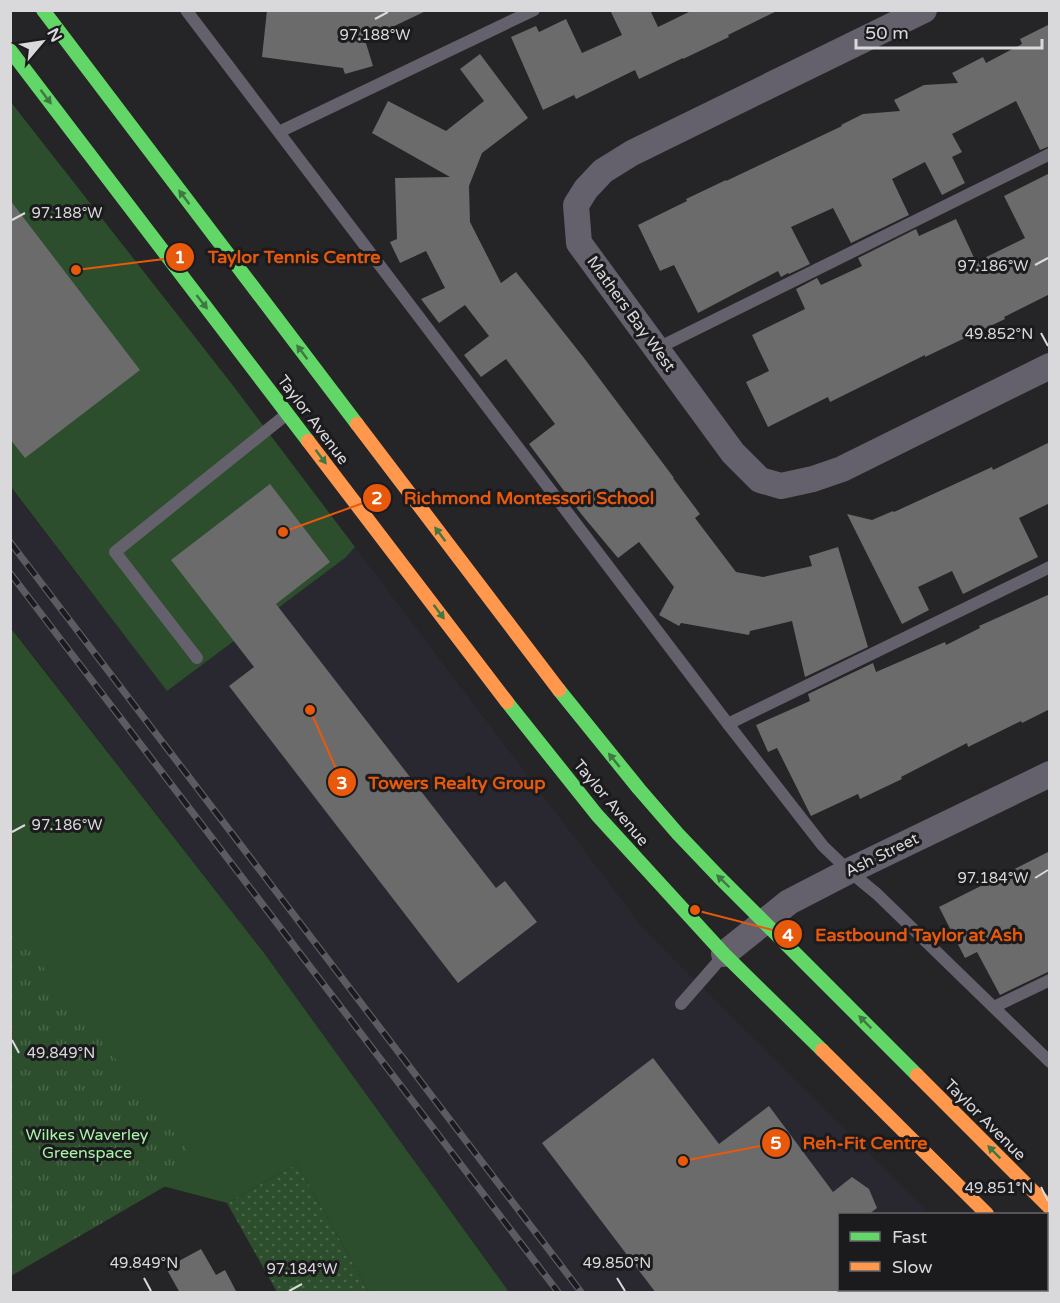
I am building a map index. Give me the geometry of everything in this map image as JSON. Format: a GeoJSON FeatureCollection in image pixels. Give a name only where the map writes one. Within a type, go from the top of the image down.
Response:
{"type":"FeatureCollection","features":[{"type":"Feature","properties":{"kind":"main road","name":"Taylor Avenue"},"geometry":{"type":"LineString","coordinates":[[43,10],[570,705],[627,776],[697,854],[1050,1208]]}},
{"type":"Feature","properties":{"kind":"main road","name":"Taylor Avenue"},"geometry":{"type":"LineString","coordinates":[[10,50],[84,148],[262,371],[288,414],[501,694],[597,815],[724,954],[985,1213]]}},
{"type":"Feature","properties":{"kind":"main road","name":"Taylor Avenue"},"geometry":{"type":"LineString","coordinates":[[313,386],[338,399]]}},
{"type":"Feature","properties":{"kind":"street","name":"Mathers Bay West"},"geometry":{"type":"LineString","coordinates":[[924,10],[632,153],[603,171],[586,189],[576,206],[579,243],[733,453],[760,480],[782,486],[842,469],[1050,366]]}},
{"type":"Feature","properties":{"kind":"street","name":"Ash Street"},"geometry":{"type":"LineString","coordinates":[[724,954],[789,902],[1050,774]]}},
{"type":"Feature","properties":{"kind":"lane"},"geometry":{"type":"LineString","coordinates":[[186,10],[823,846],[877,894],[1050,1062]]}},
{"type":"Feature","properties":{"kind":"lane"},"geometry":{"type":"LineString","coordinates":[[279,132],[534,10]]}},
{"type":"Feature","properties":{"kind":"lane"},"geometry":{"type":"LineString","coordinates":[[656,349],[1050,154]]}},
{"type":"Feature","properties":{"kind":"lane"},"geometry":{"type":"LineString","coordinates":[[198,658],[115,552],[288,414]]}},
{"type":"Feature","properties":{"kind":"lane"},"geometry":{"type":"LineString","coordinates":[[728,724],[1050,567]]}},
{"type":"Feature","properties":{"kind":"lane"},"geometry":{"type":"LineString","coordinates":[[681,1004],[724,954]]}},
{"type":"Feature","properties":{"kind":"lane"},"geometry":{"type":"LineString","coordinates":[[994,1007],[1050,980]]}},
{"type":"Feature","properties":{"kind":"shaded area"},"geometry":{"type":"Polygon","coordinates":[[[10,487],[167,690],[345,558],[355,547],[643,928],[929,1213],[838,1213],[838,1291],[1008,1292],[509,1292],[264,953],[11,627],[10,487]]]}},
{"type":"Feature","properties":{"kind":"green space"},"geometry":{"type":"Polygon","coordinates":[[[10,101],[231,383],[355,547],[345,558],[167,691],[11,487],[10,101]]]}},
{"type":"Feature","properties":{"kind":"green space"},"geometry":{"type":"Polygon","coordinates":[[[10,627],[264,953],[509,1292],[369,1292],[297,1164],[227,1203],[11,1146],[10,627]]]}},
{"type":"Feature","properties":{"kind":"green space","name":"Wilkes Waverley Greenspace"},"geometry":{"type":"Polygon","coordinates":[[[11,926],[200,1166],[10,1276],[11,926]]]}},
{"type":"Feature","properties":{"kind":"green space"},"geometry":{"type":"Polygon","coordinates":[[[297,1164],[369,1292],[277,1292],[227,1203],[297,1164]]]}},
{"type":"Feature","properties":{"kind":"building"},"geometry":{"type":"Polygon","coordinates":[[[267,10],[428,10],[365,40],[373,66],[345,74],[343,68],[262,57],[267,10]]]}},
{"type":"Feature","properties":{"kind":"building"},"geometry":{"type":"Polygon","coordinates":[[[610,10],[650,10],[658,27],[693,10],[779,10],[728,35],[729,37],[639,79],[635,70],[576,99],[574,95],[543,110],[511,37],[536,26],[539,32],[566,19],[582,53],[622,35],[610,10]]]}},
{"type":"Feature","properties":{"kind":"building"},"geometry":{"type":"Polygon","coordinates":[[[1050,24],[1050,146],[1040,150],[1016,101],[952,134],[962,152],[952,157],[965,183],[942,195],[925,162],[892,179],[909,215],[851,243],[833,208],[791,227],[810,264],[781,277],[778,271],[698,313],[674,265],[660,271],[638,225],[687,201],[686,199],[863,114],[900,111],[894,100],[924,85],[958,83],[952,73],[983,57],[986,63],[1022,44],[1020,39],[1050,24]]]}},
{"type":"Feature","properties":{"kind":"building"},"geometry":{"type":"Polygon","coordinates":[[[480,54],[528,118],[482,153],[469,186],[470,222],[501,283],[516,272],[674,478],[700,514],[695,518],[736,572],[763,577],[812,566],[809,556],[838,547],[868,647],[805,677],[792,621],[750,631],[749,635],[681,623],[679,626],[659,615],[674,587],[639,542],[618,558],[582,515],[529,444],[555,424],[506,359],[481,377],[464,355],[489,336],[465,305],[439,323],[421,299],[445,288],[426,251],[400,263],[390,242],[397,239],[395,178],[450,177],[372,133],[388,101],[446,131],[484,101],[460,69],[480,54]]]}},
{"type":"Feature","properties":{"kind":"building"},"geometry":{"type":"Polygon","coordinates":[[[1050,173],[1050,294],[1004,317],[1005,319],[830,402],[828,397],[768,427],[746,382],[769,371],[752,335],[805,309],[796,289],[817,278],[821,285],[862,266],[858,258],[916,229],[919,236],[956,219],[976,262],[1025,238],[1004,196],[1050,173]]]}},
{"type":"Feature","properties":{"kind":"building"},"geometry":{"type":"Polygon","coordinates":[[[10,200],[140,370],[25,458],[10,439],[10,200]]]}},
{"type":"Feature","properties":{"kind":"building"},"geometry":{"type":"Polygon","coordinates":[[[1050,442],[1050,503],[1019,518],[1038,557],[963,594],[952,571],[918,587],[929,610],[902,624],[847,514],[872,520],[992,467],[993,470],[1050,442]]]}},
{"type":"Feature","properties":{"kind":"building"},"geometry":{"type":"Polygon","coordinates":[[[270,484],[330,562],[276,604],[496,888],[505,881],[537,922],[458,983],[229,686],[254,667],[171,560],[270,484]]]}},
{"type":"Feature","properties":{"kind":"building"},"geometry":{"type":"Polygon","coordinates":[[[1050,594],[1050,709],[968,747],[967,743],[860,799],[858,794],[811,816],[777,748],[768,752],[756,725],[810,701],[808,694],[873,663],[876,672],[945,642],[946,645],[980,628],[979,626],[1050,594]]]}},
{"type":"Feature","properties":{"kind":"building"},"geometry":{"type":"Polygon","coordinates":[[[1050,851],[1050,971],[1000,995],[977,952],[965,958],[939,907],[1050,851]]]}},
{"type":"Feature","properties":{"kind":"building"},"geometry":{"type":"Polygon","coordinates":[[[653,1058],[719,1144],[769,1106],[833,1192],[852,1177],[869,1189],[877,1208],[871,1213],[838,1213],[838,1291],[840,1293],[656,1293],[542,1143],[653,1058]]]}},
{"type":"Feature","properties":{"kind":"building"},"geometry":{"type":"Polygon","coordinates":[[[201,1249],[216,1275],[225,1270],[237,1293],[180,1293],[166,1268],[201,1249]]]}},
{"type":"Feature","properties":{"kind":"railway"},"geometry":{"type":"LineString","coordinates":[[10,542],[581,1292]]}},
{"type":"Feature","properties":{"kind":"railway"},"geometry":{"type":"LineString","coordinates":[[10,573],[558,1292]]}},
{"type":"Feature","properties":{"kind":"traffic: fast"},"geometry":{"type":"LineString","coordinates":[[43,10],[357,424]]}},
{"type":"Feature","properties":{"kind":"traffic: fast"},"geometry":{"type":"LineString","coordinates":[[10,50],[308,441]]}},
{"type":"Feature","properties":{"kind":"traffic: fast"},"geometry":{"type":"LineString","coordinates":[[559,690],[678,834],[917,1075]]}},
{"type":"Feature","properties":{"kind":"traffic: fast"},"geometry":{"type":"LineString","coordinates":[[507,702],[597,815],[724,954],[822,1050]]}},
{"type":"Feature","properties":{"kind":"traffic: slow"},"geometry":{"type":"LineString","coordinates":[[357,424],[559,690]]}},
{"type":"Feature","properties":{"kind":"traffic: slow"},"geometry":{"type":"LineString","coordinates":[[308,441],[507,702]]}},
{"type":"Feature","properties":{"kind":"traffic: slow"},"geometry":{"type":"LineString","coordinates":[[822,1050],[986,1213]]}},
{"type":"Feature","properties":{"kind":"traffic: slow"},"geometry":{"type":"LineString","coordinates":[[917,1075],[1050,1208]]}},
{"type":"Feature","properties":{"kind":"place","name":"Taylor Tennis Centre"},"geometry":{"type":"Point","coordinates":[76,270]}},
{"type":"Feature","properties":{"kind":"place","name":"Richmond Montessori School"},"geometry":{"type":"Point","coordinates":[283,532]}},
{"type":"Feature","properties":{"kind":"place","name":"Towers Realty Group"},"geometry":{"type":"Point","coordinates":[310,710]}},
{"type":"Feature","properties":{"kind":"place","name":"Eastbound Taylor at Ash"},"geometry":{"type":"Point","coordinates":[695,910]}},
{"type":"Feature","properties":{"kind":"place","name":"Reh-Fit Centre"},"geometry":{"type":"Point","coordinates":[683,1161]}}]}
